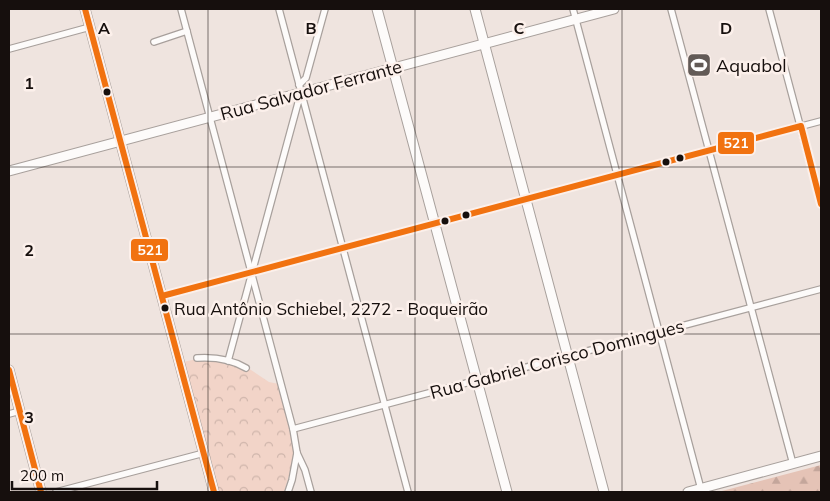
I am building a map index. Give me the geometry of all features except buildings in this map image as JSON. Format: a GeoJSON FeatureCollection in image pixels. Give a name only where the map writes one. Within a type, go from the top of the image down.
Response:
{"type":"FeatureCollection","features":[{"type":"Feature","properties":{"kind":"main road"},"geometry":{"type":"LineString","coordinates":[[85,9],[214,492]]}},
{"type":"Feature","properties":{"kind":"main road"},"geometry":{"type":"LineString","coordinates":[[377,9],[506,492]]}},
{"type":"Feature","properties":{"kind":"main road"},"geometry":{"type":"LineString","coordinates":[[475,9],[604,492]]}},
{"type":"Feature","properties":{"kind":"main road","name":"Rua Salvador Ferrante"},"geometry":{"type":"LineString","coordinates":[[9,171],[301,91],[614,9]]}},
{"type":"Feature","properties":{"kind":"main road"},"geometry":{"type":"LineString","coordinates":[[9,370],[41,492]]}},
{"type":"Feature","properties":{"kind":"main road"},"geometry":{"type":"LineString","coordinates":[[688,492],[821,456]]}},
{"type":"Feature","properties":{"kind":"street"},"geometry":{"type":"LineString","coordinates":[[181,9],[293,429],[297,453],[305,470],[311,492]]}},
{"type":"Feature","properties":{"kind":"street"},"geometry":{"type":"LineString","coordinates":[[278,9],[408,492]]}},
{"type":"Feature","properties":{"kind":"street"},"geometry":{"type":"LineString","coordinates":[[228,361],[325,9]]}},
{"type":"Feature","properties":{"kind":"street"},"geometry":{"type":"LineString","coordinates":[[573,9],[701,489]]}},
{"type":"Feature","properties":{"kind":"street"},"geometry":{"type":"LineString","coordinates":[[671,9],[793,464]]}},
{"type":"Feature","properties":{"kind":"street"},"geometry":{"type":"LineString","coordinates":[[769,9],[821,204]]}},
{"type":"Feature","properties":{"kind":"street"},"geometry":{"type":"LineString","coordinates":[[9,49],[90,27]]}},
{"type":"Feature","properties":{"kind":"street"},"geometry":{"type":"LineString","coordinates":[[154,42],[187,32]]}},
{"type":"Feature","properties":{"kind":"street"},"geometry":{"type":"LineString","coordinates":[[162,296],[821,121]]}},
{"type":"Feature","properties":{"kind":"street","name":"Rua Gabriel Corisco Domingues"},"geometry":{"type":"LineString","coordinates":[[293,429],[821,289]]}},
{"type":"Feature","properties":{"kind":"street"},"geometry":{"type":"LineString","coordinates":[[197,358],[228,361],[246,368]]}},
{"type":"Feature","properties":{"kind":"street"},"geometry":{"type":"LineString","coordinates":[[9,414],[20,411]]}},
{"type":"Feature","properties":{"kind":"street"},"geometry":{"type":"LineString","coordinates":[[56,492],[204,453]]}},
{"type":"Feature","properties":{"kind":"street"},"geometry":{"type":"LineString","coordinates":[[288,492],[295,470],[297,453]]}},
{"type":"Feature","properties":{"kind":"green space"},"geometry":{"type":"Polygon","coordinates":[[[207,359],[248,368],[269,382],[279,384],[294,445],[292,465],[284,492],[218,492],[183,362],[207,359]]]}},
{"type":"Feature","properties":{"kind":"green space"},"geometry":{"type":"Polygon","coordinates":[[[821,465],[821,492],[718,492],[821,465]]]}},
{"type":"Feature","properties":{"kind":"transit line","name":"521"},"geometry":{"type":"LineString","coordinates":[[85,9],[214,492]]}},
{"type":"Feature","properties":{"kind":"transit line","name":"521"},"geometry":{"type":"LineString","coordinates":[[162,296],[801,126],[821,204]]}},
{"type":"Feature","properties":{"kind":"transit line","name":"521"},"geometry":{"type":"LineString","coordinates":[[9,370],[41,492]]}},
{"type":"Feature","properties":{"kind":"place","name":"Aquabol"},"geometry":{"type":"Point","coordinates":[699,65]}},
{"type":"Feature","properties":{"kind":"place","name":"Rua Antônio Schiebel, 2272 - Boqueirão"},"geometry":{"type":"Point","coordinates":[165,308]}}]}
